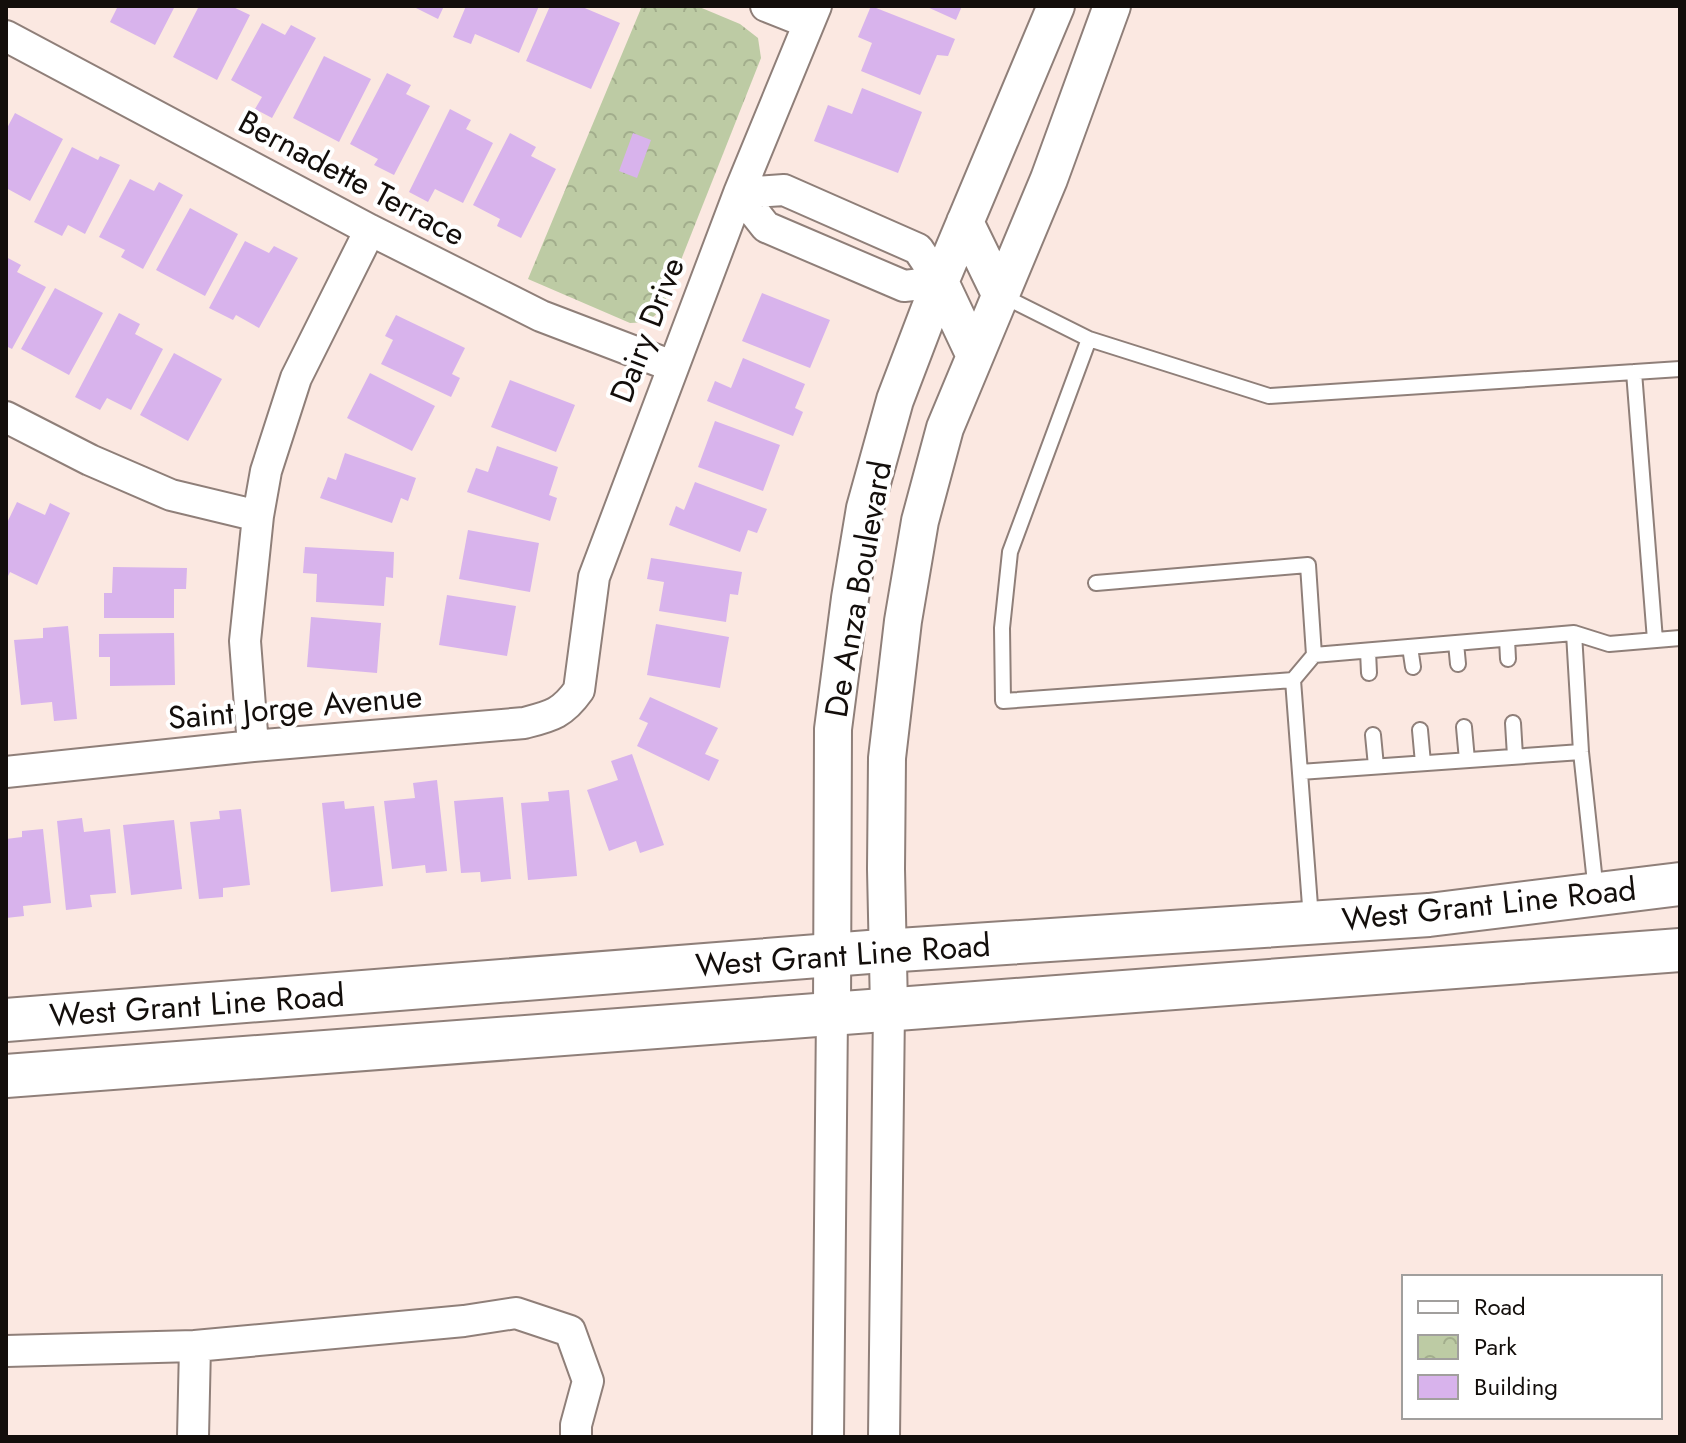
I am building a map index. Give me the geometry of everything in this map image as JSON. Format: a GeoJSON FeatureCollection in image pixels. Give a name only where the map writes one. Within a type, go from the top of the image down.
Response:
{"type":"FeatureCollection","features":[{"type":"Feature","properties":{"kind":"main road","name":"West Grant Line Road"},"geometry":{"type":"LineString","coordinates":[[6,1020],[832,955],[1429,915],[1680,884]]}},
{"type":"Feature","properties":{"kind":"main road","name":"West Grant Line Road"},"geometry":{"type":"LineString","coordinates":[[6,1076],[1680,950]]}},
{"type":"Feature","properties":{"kind":"street"},"geometry":{"type":"LineString","coordinates":[[766,6],[812,14]]}},
{"type":"Feature","properties":{"kind":"street","name":"De Anza Boulevard"},"geometry":{"type":"LineString","coordinates":[[832,1013],[833,729],[865,508],[895,400],[940,282],[1056,6]]}},
{"type":"Feature","properties":{"kind":"street","name":"De Anza Boulevard"},"geometry":{"type":"LineString","coordinates":[[889,1008],[887,758],[903,621],[920,521],[945,428],[1049,179],[1112,6]]}},
{"type":"Feature","properties":{"kind":"street","name":"Dairy Drive"},"geometry":{"type":"LineString","coordinates":[[579,690],[594,577],[672,366],[812,14]]}},
{"type":"Feature","properties":{"kind":"street","name":"Bernadette Terrace"},"geometry":{"type":"LineString","coordinates":[[6,36],[370,230],[541,316],[672,366]]}},
{"type":"Feature","properties":{"kind":"street"},"geometry":{"type":"LineString","coordinates":[[739,193],[784,190],[918,249],[940,282],[975,356]]}},
{"type":"Feature","properties":{"kind":"street"},"geometry":{"type":"LineString","coordinates":[[739,193],[766,227],[904,286],[940,282]]}},
{"type":"Feature","properties":{"kind":"street"},"geometry":{"type":"LineString","coordinates":[[965,222],[1000,294]]}},
{"type":"Feature","properties":{"kind":"street"},"geometry":{"type":"LineString","coordinates":[[253,746],[245,641],[258,516],[266,471],[296,378],[370,230]]}},
{"type":"Feature","properties":{"kind":"street"},"geometry":{"type":"LineString","coordinates":[[6,417],[90,460],[171,495],[258,516]]}},
{"type":"Feature","properties":{"kind":"street","name":"Saint Jorge Avenue"},"geometry":{"type":"LineString","coordinates":[[6,772],[253,746],[524,723],[553,716],[568,705],[579,690]]}},
{"type":"Feature","properties":{"kind":"street"},"geometry":{"type":"LineString","coordinates":[[884,1437],[889,1008]]}},
{"type":"Feature","properties":{"kind":"street"},"geometry":{"type":"LineString","coordinates":[[828,1437],[832,1013]]}},
{"type":"Feature","properties":{"kind":"street"},"geometry":{"type":"LineString","coordinates":[[6,1351],[195,1346],[464,1321],[516,1313],[570,1331],[588,1381],[576,1425],[576,1437]]}},
{"type":"Feature","properties":{"kind":"street"},"geometry":{"type":"LineString","coordinates":[[193,1437],[195,1346]]}},
{"type":"Feature","properties":{"kind":"lane"},"geometry":{"type":"LineString","coordinates":[[1000,294],[1089,339],[1269,396],[1680,369]]}},
{"type":"Feature","properties":{"kind":"lane"},"geometry":{"type":"LineString","coordinates":[[1089,339],[1010,552],[1002,628],[1003,701],[1293,680]]}},
{"type":"Feature","properties":{"kind":"lane"},"geometry":{"type":"LineString","coordinates":[[1634,372],[1655,640]]}},
{"type":"Feature","properties":{"kind":"lane"},"geometry":{"type":"LineString","coordinates":[[1096,583],[1308,565],[1314,655],[1293,680],[1311,923]]}},
{"type":"Feature","properties":{"kind":"lane"},"geometry":{"type":"LineString","coordinates":[[1314,655],[1574,633],[1609,644],[1680,638]]}},
{"type":"Feature","properties":{"kind":"lane"},"geometry":{"type":"LineString","coordinates":[[1574,633],[1581,752],[1596,893]]}},
{"type":"Feature","properties":{"kind":"lane"},"geometry":{"type":"LineString","coordinates":[[1507,639],[1508,659]]}},
{"type":"Feature","properties":{"kind":"lane"},"geometry":{"type":"LineString","coordinates":[[1456,643],[1458,664]]}},
{"type":"Feature","properties":{"kind":"lane"},"geometry":{"type":"LineString","coordinates":[[1410,647],[1413,667]]}},
{"type":"Feature","properties":{"kind":"lane"},"geometry":{"type":"LineString","coordinates":[[1368,651],[1369,673]]}},
{"type":"Feature","properties":{"kind":"lane"},"geometry":{"type":"LineString","coordinates":[[1513,723],[1515,756]]}},
{"type":"Feature","properties":{"kind":"lane"},"geometry":{"type":"LineString","coordinates":[[1464,727],[1467,760]]}},
{"type":"Feature","properties":{"kind":"lane"},"geometry":{"type":"LineString","coordinates":[[1420,730],[1423,763]]}},
{"type":"Feature","properties":{"kind":"lane"},"geometry":{"type":"LineString","coordinates":[[1373,735],[1376,766]]}},
{"type":"Feature","properties":{"kind":"lane"},"geometry":{"type":"LineString","coordinates":[[1300,772],[1581,752]]}},
{"type":"Feature","properties":{"kind":"green space"},"geometry":{"type":"Polygon","coordinates":[[[642,6],[697,6],[740,24],[758,38],[761,58],[662,308],[648,320],[630,323],[528,279],[642,6]]]}},
{"type":"Feature","properties":{"kind":"building"},"geometry":{"type":"Polygon","coordinates":[[[118,6],[175,6],[155,45],[110,22],[118,6]]]}},
{"type":"Feature","properties":{"kind":"building"},"geometry":{"type":"Polygon","coordinates":[[[199,6],[231,6],[250,15],[217,80],[173,57],[199,6]]]}},
{"type":"Feature","properties":{"kind":"building"},"geometry":{"type":"Polygon","coordinates":[[[412,6],[444,6],[438,19],[412,6]]]}},
{"type":"Feature","properties":{"kind":"building"},"geometry":{"type":"Polygon","coordinates":[[[466,6],[539,6],[519,53],[475,34],[471,44],[453,37],[466,6]]]}},
{"type":"Feature","properties":{"kind":"building"},"geometry":{"type":"Polygon","coordinates":[[[550,6],[580,6],[620,23],[591,89],[526,61],[550,6]]]}},
{"type":"Feature","properties":{"kind":"building"},"geometry":{"type":"Polygon","coordinates":[[[871,6],[955,39],[948,56],[937,55],[920,95],[861,71],[872,43],[858,37],[871,6]]]}},
{"type":"Feature","properties":{"kind":"building"},"geometry":{"type":"Polygon","coordinates":[[[925,6],[962,6],[956,20],[925,6]]]}},
{"type":"Feature","properties":{"kind":"building"},"geometry":{"type":"Polygon","coordinates":[[[262,23],[285,35],[291,25],[316,38],[272,118],[255,109],[262,97],[231,80],[262,23]]]}},
{"type":"Feature","properties":{"kind":"building"},"geometry":{"type":"Polygon","coordinates":[[[324,56],[371,79],[339,142],[293,118],[324,56]]]}},
{"type":"Feature","properties":{"kind":"building"},"geometry":{"type":"Polygon","coordinates":[[[387,73],[411,85],[406,94],[430,106],[394,175],[374,165],[378,159],[350,144],[387,73]]]}},
{"type":"Feature","properties":{"kind":"building"},"geometry":{"type":"Polygon","coordinates":[[[862,88],[922,112],[898,173],[814,141],[828,105],[852,114],[862,88]]]}},
{"type":"Feature","properties":{"kind":"building"},"geometry":{"type":"Polygon","coordinates":[[[450,109],[471,120],[466,129],[493,143],[463,203],[435,189],[428,202],[409,192],[450,109]]]}},
{"type":"Feature","properties":{"kind":"building"},"geometry":{"type":"Polygon","coordinates":[[[15,113],[63,139],[30,201],[6,188],[6,130],[15,113]]]}},
{"type":"Feature","properties":{"kind":"building"},"geometry":{"type":"Polygon","coordinates":[[[510,133],[536,147],[531,156],[556,169],[521,238],[497,226],[500,219],[473,205],[510,133]]]}},
{"type":"Feature","properties":{"kind":"building"},"geometry":{"type":"Polygon","coordinates":[[[633,133],[651,140],[637,178],[619,171],[633,133]]]}},
{"type":"Feature","properties":{"kind":"building"},"geometry":{"type":"Polygon","coordinates":[[[72,147],[98,160],[100,156],[120,165],[85,234],[68,225],[62,236],[34,222],[72,147]]]}},
{"type":"Feature","properties":{"kind":"building"},"geometry":{"type":"Polygon","coordinates":[[[130,179],[154,191],[159,182],[183,195],[143,269],[121,257],[125,250],[99,237],[130,179]]]}},
{"type":"Feature","properties":{"kind":"building"},"geometry":{"type":"Polygon","coordinates":[[[190,208],[238,234],[205,296],[156,270],[190,208]]]}},
{"type":"Feature","properties":{"kind":"building"},"geometry":{"type":"Polygon","coordinates":[[[245,241],[269,253],[274,246],[298,258],[259,328],[236,315],[233,320],[209,308],[245,241]]]}},
{"type":"Feature","properties":{"kind":"building"},"geometry":{"type":"Polygon","coordinates":[[[6,257],[21,265],[17,272],[46,287],[12,349],[6,346],[6,257]]]}},
{"type":"Feature","properties":{"kind":"building"},"geometry":{"type":"Polygon","coordinates":[[[55,288],[103,313],[69,375],[21,349],[55,288]]]}},
{"type":"Feature","properties":{"kind":"building"},"geometry":{"type":"Polygon","coordinates":[[[762,293],[830,320],[810,368],[742,341],[762,293]]]}},
{"type":"Feature","properties":{"kind":"building"},"geometry":{"type":"Polygon","coordinates":[[[119,313],[140,324],[135,334],[163,349],[131,410],[107,398],[100,410],[75,397],[119,313]]]}},
{"type":"Feature","properties":{"kind":"building"},"geometry":{"type":"Polygon","coordinates":[[[396,315],[465,348],[452,374],[460,378],[451,397],[381,364],[393,340],[385,336],[396,315]]]}},
{"type":"Feature","properties":{"kind":"building"},"geometry":{"type":"Polygon","coordinates":[[[174,353],[222,379],[188,441],[140,415],[174,353]]]}},
{"type":"Feature","properties":{"kind":"building"},"geometry":{"type":"Polygon","coordinates":[[[743,358],[805,384],[795,408],[803,412],[793,436],[707,401],[715,381],[731,388],[743,358]]]}},
{"type":"Feature","properties":{"kind":"building"},"geometry":{"type":"Polygon","coordinates":[[[370,373],[435,406],[412,451],[347,418],[370,373]]]}},
{"type":"Feature","properties":{"kind":"building"},"geometry":{"type":"Polygon","coordinates":[[[510,380],[575,405],[556,452],[491,427],[510,380]]]}},
{"type":"Feature","properties":{"kind":"building"},"geometry":{"type":"Polygon","coordinates":[[[715,421],[780,445],[763,491],[698,467],[715,421]]]}},
{"type":"Feature","properties":{"kind":"building"},"geometry":{"type":"Polygon","coordinates":[[[497,446],[558,467],[549,495],[557,498],[550,521],[467,492],[476,468],[488,472],[497,446]]]}},
{"type":"Feature","properties":{"kind":"building"},"geometry":{"type":"Polygon","coordinates":[[[345,453],[416,478],[408,501],[401,498],[392,523],[320,498],[328,477],[336,480],[345,453]]]}},
{"type":"Feature","properties":{"kind":"building"},"geometry":{"type":"Polygon","coordinates":[[[695,482],[767,509],[757,533],[748,530],[740,552],[669,525],[676,506],[684,510],[695,482]]]}},
{"type":"Feature","properties":{"kind":"building"},"geometry":{"type":"Polygon","coordinates":[[[17,502],[45,515],[50,503],[70,513],[37,585],[10,572],[6,580],[6,525],[17,502]]]}},
{"type":"Feature","properties":{"kind":"building"},"geometry":{"type":"Polygon","coordinates":[[[468,530],[539,543],[530,592],[459,579],[468,530]]]}},
{"type":"Feature","properties":{"kind":"building"},"geometry":{"type":"Polygon","coordinates":[[[305,547],[394,552],[393,578],[386,577],[384,606],[316,602],[317,574],[303,573],[305,547]]]}},
{"type":"Feature","properties":{"kind":"building"},"geometry":{"type":"Polygon","coordinates":[[[651,558],[742,572],[738,595],[730,594],[726,622],[659,611],[664,582],[647,579],[651,558]]]}},
{"type":"Feature","properties":{"kind":"building"},"geometry":{"type":"Polygon","coordinates":[[[113,567],[187,568],[186,589],[174,589],[174,618],[104,618],[104,593],[112,593],[113,567]]]}},
{"type":"Feature","properties":{"kind":"building"},"geometry":{"type":"Polygon","coordinates":[[[447,595],[516,606],[507,656],[439,645],[447,595]]]}},
{"type":"Feature","properties":{"kind":"building"},"geometry":{"type":"Polygon","coordinates":[[[311,617],[381,623],[377,673],[307,667],[311,617]]]}},
{"type":"Feature","properties":{"kind":"building"},"geometry":{"type":"Polygon","coordinates":[[[656,624],[729,637],[720,688],[647,675],[656,624]]]}},
{"type":"Feature","properties":{"kind":"building"},"geometry":{"type":"Polygon","coordinates":[[[68,626],[77,719],[54,721],[52,702],[21,705],[14,640],[43,638],[43,628],[68,626]]]}},
{"type":"Feature","properties":{"kind":"building"},"geometry":{"type":"Polygon","coordinates":[[[174,633],[175,685],[110,686],[110,657],[99,657],[99,634],[174,633]]]}},
{"type":"Feature","properties":{"kind":"building"},"geometry":{"type":"Polygon","coordinates":[[[650,697],[718,728],[705,754],[719,760],[709,781],[637,746],[648,723],[639,719],[650,697]]]}},
{"type":"Feature","properties":{"kind":"building"},"geometry":{"type":"Polygon","coordinates":[[[632,754],[664,845],[640,853],[636,841],[609,851],[587,790],[618,780],[611,761],[632,754]]]}},
{"type":"Feature","properties":{"kind":"building"},"geometry":{"type":"Polygon","coordinates":[[[437,780],[447,871],[426,873],[425,865],[392,869],[384,801],[415,798],[413,783],[437,780]]]}},
{"type":"Feature","properties":{"kind":"building"},"geometry":{"type":"Polygon","coordinates":[[[569,790],[577,876],[528,880],[521,803],[549,801],[548,792],[569,790]]]}},
{"type":"Feature","properties":{"kind":"building"},"geometry":{"type":"Polygon","coordinates":[[[503,797],[511,879],[481,882],[480,872],[461,873],[454,801],[503,797]]]}},
{"type":"Feature","properties":{"kind":"building"},"geometry":{"type":"Polygon","coordinates":[[[344,801],[345,809],[374,806],[383,886],[331,892],[322,803],[344,801]]]}},
{"type":"Feature","properties":{"kind":"building"},"geometry":{"type":"Polygon","coordinates":[[[241,809],[250,885],[223,888],[223,897],[199,899],[190,822],[220,819],[219,811],[241,809]]]}},
{"type":"Feature","properties":{"kind":"building"},"geometry":{"type":"Polygon","coordinates":[[[82,818],[84,832],[110,829],[116,893],[90,895],[92,907],[66,910],[57,821],[82,818]]]}},
{"type":"Feature","properties":{"kind":"building"},"geometry":{"type":"Polygon","coordinates":[[[174,820],[182,889],[131,895],[123,825],[174,820]]]}},
{"type":"Feature","properties":{"kind":"building"},"geometry":{"type":"Polygon","coordinates":[[[43,829],[51,903],[23,906],[24,916],[6,918],[6,839],[22,837],[22,831],[43,829]]]}}]}
